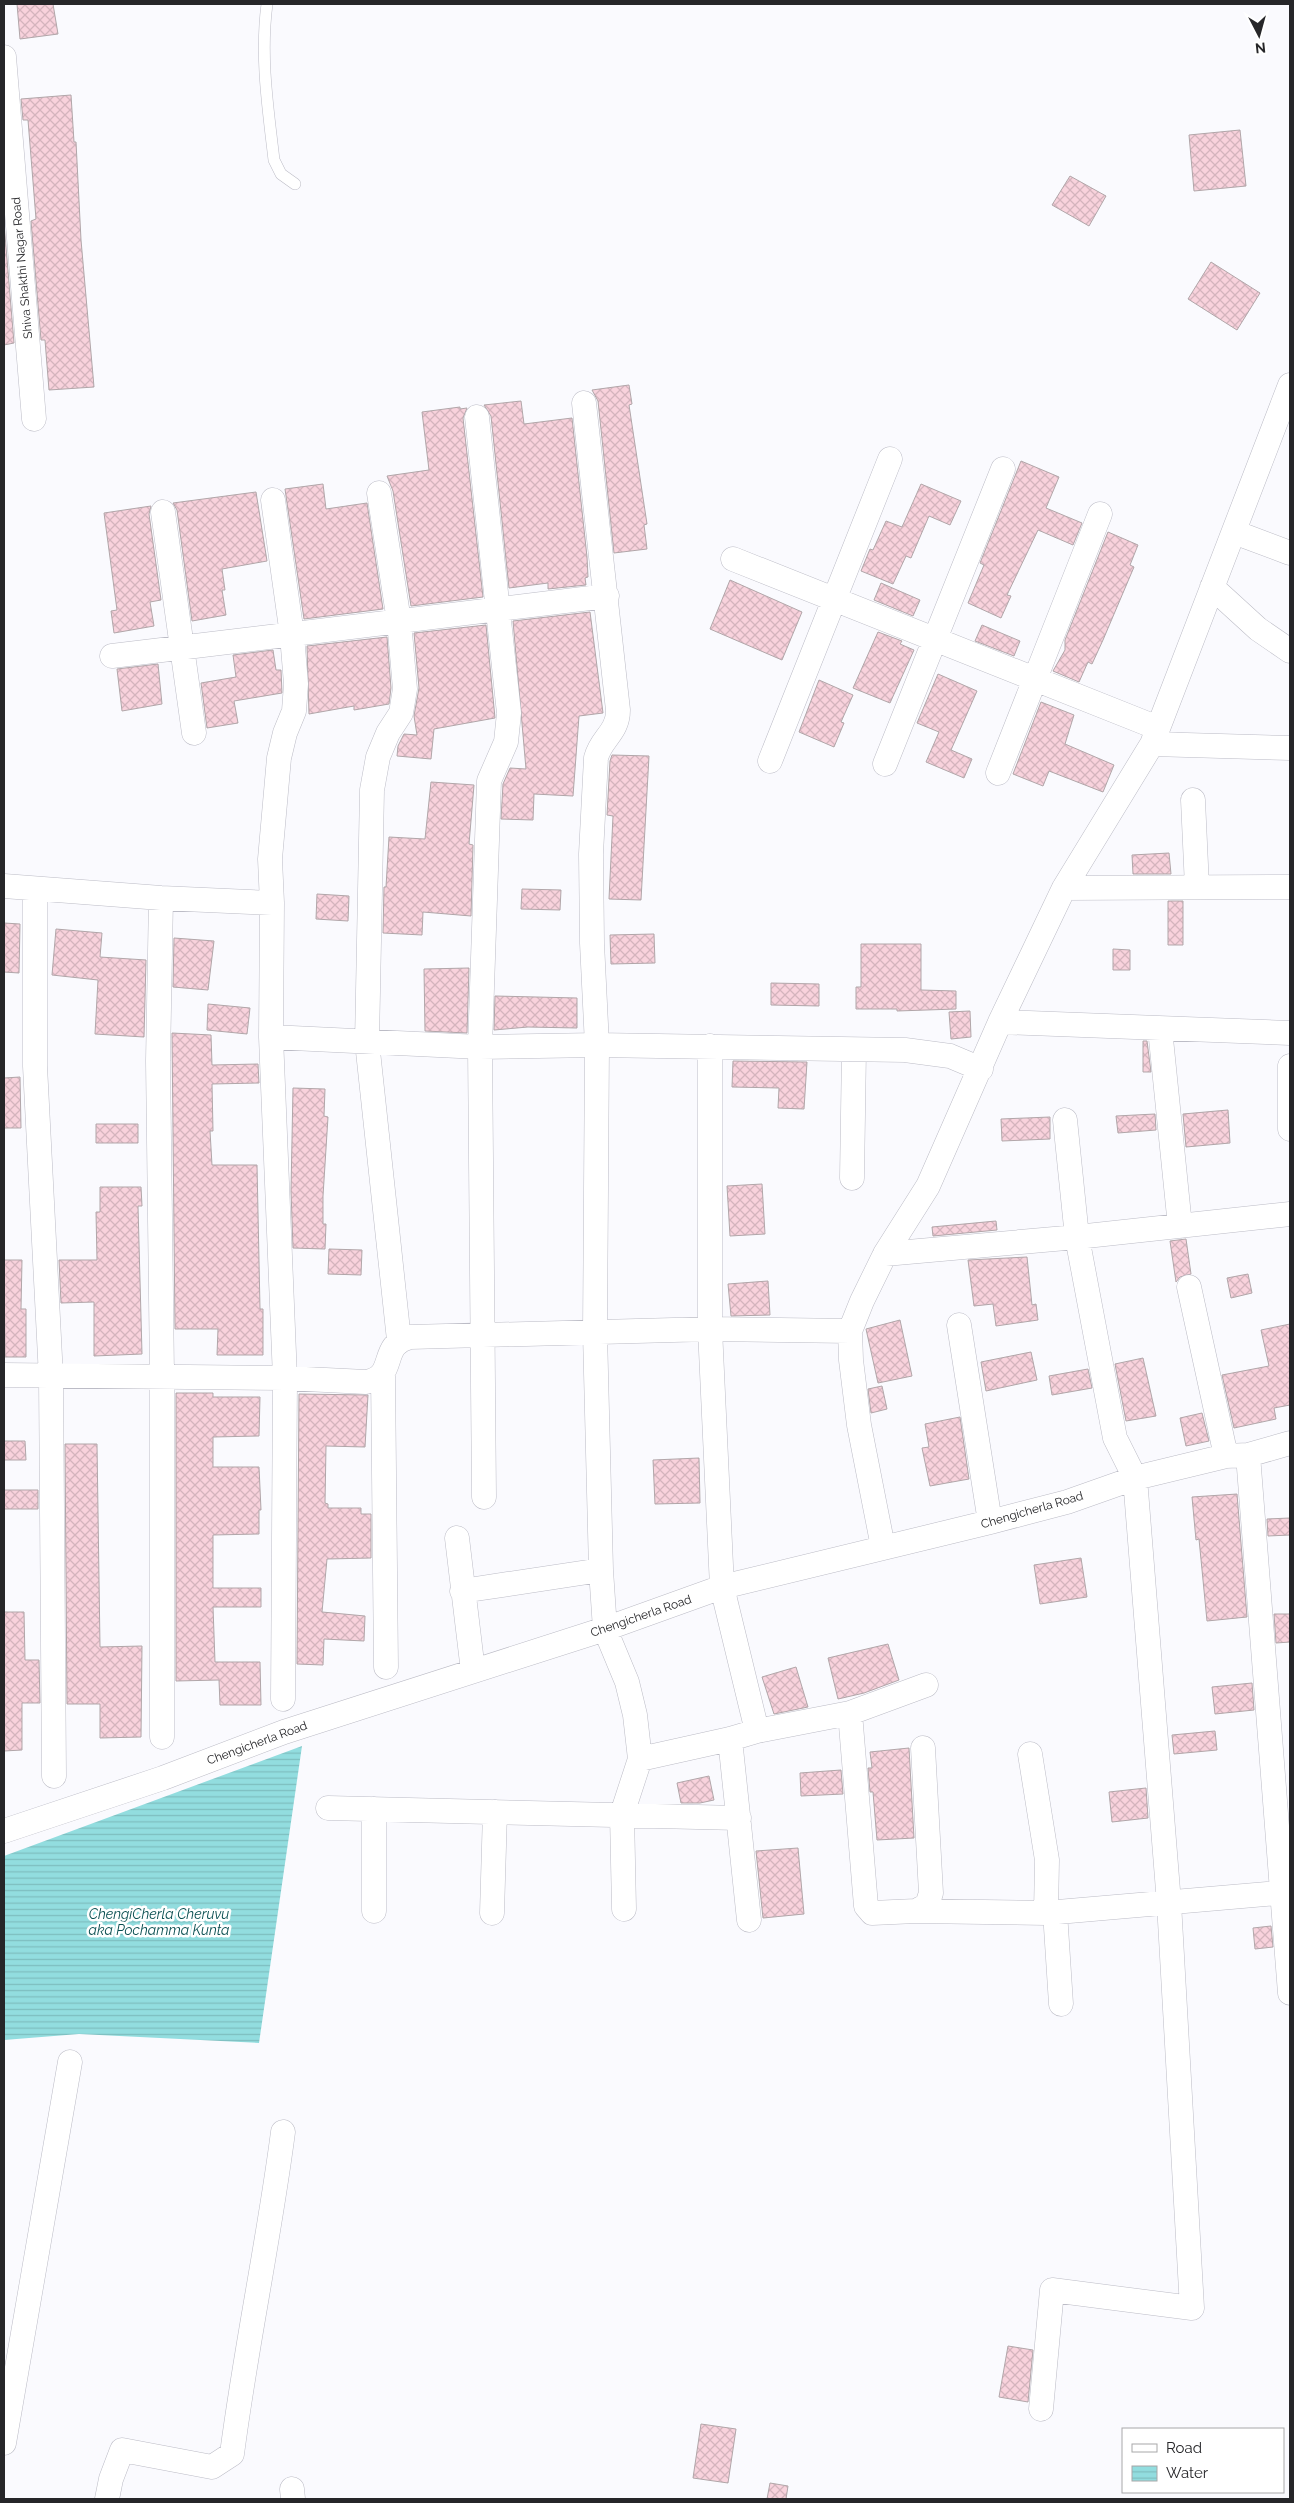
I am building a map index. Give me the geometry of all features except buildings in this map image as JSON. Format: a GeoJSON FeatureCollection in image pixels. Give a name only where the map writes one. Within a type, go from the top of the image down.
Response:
{"type":"FeatureCollection","features":[{"type":"Feature","properties":{"kind":"street","name":"Shiva Shakthi Nagar Road"},"geometry":{"type":"LineString","coordinates":[[4,56],[13,281],[34,419]]}},
{"type":"Feature","properties":{"kind":"street"},"geometry":{"type":"LineString","coordinates":[[883,1547],[859,1425],[851,1360],[850,1331],[885,1254],[928,1186],[1000,1022],[1064,888],[1155,736],[1290,385]]}},
{"type":"Feature","properties":{"kind":"street"},"geometry":{"type":"LineString","coordinates":[[584,403],[607,596],[618,720],[616,728],[599,749],[596,758],[591,854],[597,1046],[595,1333],[601,1570],[605,1629],[627,1682],[636,1715],[640,1758],[622,1814],[624,1909]]}},
{"type":"Feature","properties":{"kind":"street"},"geometry":{"type":"LineString","coordinates":[[477,417],[509,713],[506,742],[489,782],[480,1047],[481,1334],[484,1497]]}},
{"type":"Feature","properties":{"kind":"street"},"geometry":{"type":"LineString","coordinates":[[770,762],[890,460]]}},
{"type":"Feature","properties":{"kind":"street"},"geometry":{"type":"LineString","coordinates":[[885,764],[1003,469]]}},
{"type":"Feature","properties":{"kind":"street"},"geometry":{"type":"LineString","coordinates":[[379,494],[399,621],[405,689],[401,714],[388,733],[378,757],[372,790],[367,1042],[399,1340]]}},
{"type":"Feature","properties":{"kind":"street"},"geometry":{"type":"LineString","coordinates":[[273,500],[292,635],[296,684],[294,711],[285,733],[276,786],[270,859],[272,903],[271,1037],[284,1378],[283,1699]]}},
{"type":"Feature","properties":{"kind":"street"},"geometry":{"type":"LineString","coordinates":[[163,512],[194,733]]}},
{"type":"Feature","properties":{"kind":"street"},"geometry":{"type":"LineString","coordinates":[[998,773],[1100,514]]}},
{"type":"Feature","properties":{"kind":"street"},"geometry":{"type":"LineString","coordinates":[[1234,532],[1290,553]]}},
{"type":"Feature","properties":{"kind":"street"},"geometry":{"type":"LineString","coordinates":[[733,559],[1035,680],[1155,736],[1290,748]]}},
{"type":"Feature","properties":{"kind":"street"},"geometry":{"type":"LineString","coordinates":[[1212,587],[1258,629],[1290,650]]}},
{"type":"Feature","properties":{"kind":"street"},"geometry":{"type":"LineString","coordinates":[[112,656],[607,596]]}},
{"type":"Feature","properties":{"kind":"street"},"geometry":{"type":"LineString","coordinates":[[1193,800],[1197,887]]}},
{"type":"Feature","properties":{"kind":"street"},"geometry":{"type":"LineString","coordinates":[[4,886],[35,890],[161,898],[272,903]]}},
{"type":"Feature","properties":{"kind":"street"},"geometry":{"type":"LineString","coordinates":[[1064,888],[1290,887]]}},
{"type":"Feature","properties":{"kind":"street"},"geometry":{"type":"LineString","coordinates":[[35,890],[35,1066],[51,1377],[54,1776]]}},
{"type":"Feature","properties":{"kind":"street"},"geometry":{"type":"LineString","coordinates":[[161,898],[158,1061],[162,1375],[162,1737]]}},
{"type":"Feature","properties":{"kind":"street"},"geometry":{"type":"LineString","coordinates":[[1000,1022],[1290,1033]]}},
{"type":"Feature","properties":{"kind":"street"},"geometry":{"type":"LineString","coordinates":[[1160,1029],[1180,1226]]}},
{"type":"Feature","properties":{"kind":"street"},"geometry":{"type":"LineString","coordinates":[[271,1037],[480,1047],[710,1046],[904,1050],[950,1056],[981,1069]]}},
{"type":"Feature","properties":{"kind":"street"},"geometry":{"type":"LineString","coordinates":[[710,1046],[710,1329],[722,1587],[757,1731]]}},
{"type":"Feature","properties":{"kind":"street"},"geometry":{"type":"LineString","coordinates":[[852,1178],[854,1050]]}},
{"type":"Feature","properties":{"kind":"street"},"geometry":{"type":"LineString","coordinates":[[1290,1066],[1290,1130]]}},
{"type":"Feature","properties":{"kind":"street"},"geometry":{"type":"LineString","coordinates":[[1041,2409],[1052,2290],[1192,2308],[1168,1903],[1134,1478],[1115,1438],[1077,1237],[1065,1120]]}},
{"type":"Feature","properties":{"kind":"street"},"geometry":{"type":"LineString","coordinates":[[885,1254],[1077,1237],[1290,1214]]}},
{"type":"Feature","properties":{"kind":"street"},"geometry":{"type":"LineString","coordinates":[[1189,1287],[1237,1455],[1287,1893],[1290,1993]]}},
{"type":"Feature","properties":{"kind":"street"},"geometry":{"type":"LineString","coordinates":[[959,1325],[990,1522]]}},
{"type":"Feature","properties":{"kind":"street"},"geometry":{"type":"LineString","coordinates":[[386,1667],[383,1374],[393,1347],[399,1340],[410,1337],[481,1334],[710,1329],[850,1331]]}},
{"type":"Feature","properties":{"kind":"street"},"geometry":{"type":"LineString","coordinates":[[4,1375],[51,1377],[162,1375],[366,1382],[376,1380],[383,1374]]}},
{"type":"Feature","properties":{"kind":"street","name":"Chengicherla Road"},"geometry":{"type":"LineString","coordinates":[[4,1832],[163,1778],[284,1732],[605,1629],[722,1587],[1067,1502],[1134,1478],[1290,1443]]}},
{"type":"Feature","properties":{"kind":"street"},"geometry":{"type":"LineString","coordinates":[[457,1538],[473,1671]]}},
{"type":"Feature","properties":{"kind":"street"},"geometry":{"type":"LineString","coordinates":[[462,1591],[601,1570]]}},
{"type":"Feature","properties":{"kind":"street"},"geometry":{"type":"LineString","coordinates":[[640,1758],[730,1739],[757,1731],[850,1713],[926,1685]]}},
{"type":"Feature","properties":{"kind":"street"},"geometry":{"type":"LineString","coordinates":[[850,1713],[866,1906],[872,1913],[916,1911],[1051,1912],[1287,1893]]}},
{"type":"Feature","properties":{"kind":"street"},"geometry":{"type":"LineString","coordinates":[[730,1739],[749,1920]]}},
{"type":"Feature","properties":{"kind":"street"},"geometry":{"type":"LineString","coordinates":[[916,1911],[928,1905],[931,1893],[923,1748]]}},
{"type":"Feature","properties":{"kind":"street"},"geometry":{"type":"LineString","coordinates":[[1030,1754],[1047,1860],[1061,2004]]}},
{"type":"Feature","properties":{"kind":"street"},"geometry":{"type":"LineString","coordinates":[[328,1808],[739,1818]]}},
{"type":"Feature","properties":{"kind":"street"},"geometry":{"type":"LineString","coordinates":[[374,1809],[374,1910]]}},
{"type":"Feature","properties":{"kind":"street"},"geometry":{"type":"LineString","coordinates":[[492,1912],[495,1812]]}},
{"type":"Feature","properties":{"kind":"street"},"geometry":{"type":"LineString","coordinates":[[4,2443],[70,2062]]}},
{"type":"Feature","properties":{"kind":"street"},"geometry":{"type":"LineString","coordinates":[[107,2499],[111,2479],[122,2450],[212,2467],[232,2454],[242,2380],[271,2225],[283,2132]]}},
{"type":"Feature","properties":{"kind":"lane"},"geometry":{"type":"LineString","coordinates":[[267,4],[263,34],[264,68],[274,160],[281,174],[295,184]]}},
{"type":"Feature","properties":{"kind":"water","name":"ChengiCherla Cheruvu aka Pochamma Kunta"},"geometry":{"type":"Polygon","coordinates":[[[302,1746],[259,2043],[79,2034],[4,2040],[4,1856],[302,1746]]]}}]}
